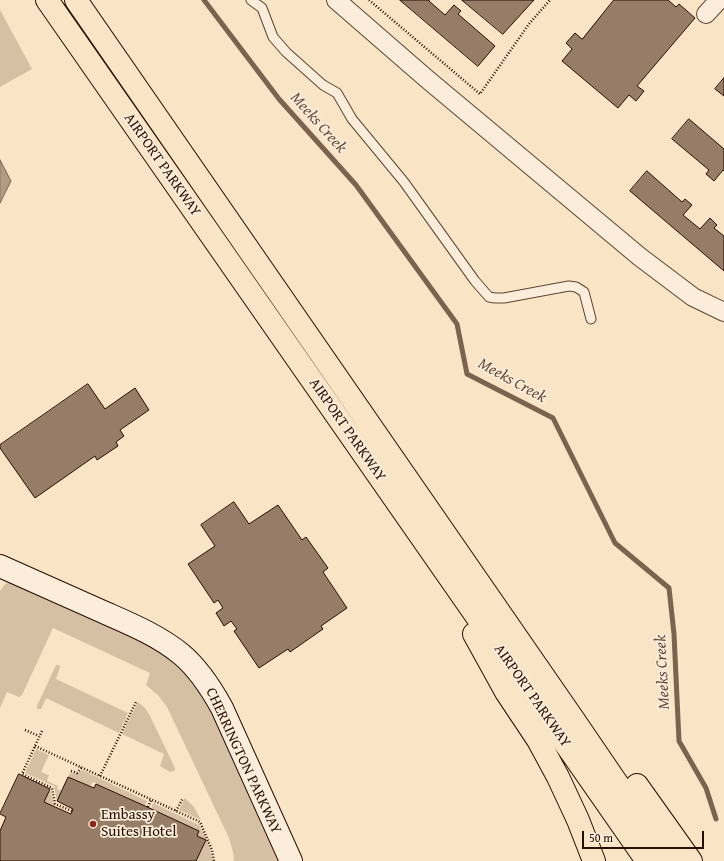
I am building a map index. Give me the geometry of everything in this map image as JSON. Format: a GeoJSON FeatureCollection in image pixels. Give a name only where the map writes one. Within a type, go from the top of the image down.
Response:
{"type":"FeatureCollection","features":[{"type":"Feature","properties":{"kind":"highway","name":"AIRPORT PARKWAY"},"geometry":{"type":"LineString","coordinates":[[47,0],[647,861]]}},
{"type":"Feature","properties":{"kind":"highway","name":"AIRPORT PARKWAY"},"geometry":{"type":"LineString","coordinates":[[76,0],[566,708],[670,861]]}},
{"type":"Feature","properties":{"kind":"highway"},"geometry":{"type":"LineString","coordinates":[[250,253],[544,652],[690,861]]}},
{"type":"Feature","properties":{"kind":"highway"},"geometry":{"type":"LineString","coordinates":[[416,528],[506,692],[538,740],[558,777],[578,820],[594,861]]}},
{"type":"Feature","properties":{"kind":"street"},"geometry":{"type":"LineString","coordinates":[[336,0],[427,80],[640,258],[693,297],[724,312]]}},
{"type":"Feature","properties":{"kind":"street","name":"CHERRINGTON PARKWAY"},"geometry":{"type":"LineString","coordinates":[[0,566],[120,619],[170,646],[192,664],[209,686],[222,708],[290,861]]}},
{"type":"Feature","properties":{"kind":"lane"},"geometry":{"type":"LineString","coordinates":[[252,0],[262,8],[273,37],[286,52],[323,85],[337,94],[352,119],[404,182],[475,281],[489,297],[504,298],[564,287],[576,287],[584,292],[591,319]]}},
{"type":"Feature","properties":{"kind":"path"},"geometry":{"type":"LineString","coordinates":[[369,0],[480,94],[530,24],[550,0]]}},
{"type":"Feature","properties":{"kind":"path"},"geometry":{"type":"LineString","coordinates":[[100,776],[136,702]]}},
{"type":"Feature","properties":{"kind":"path"},"geometry":{"type":"LineString","coordinates":[[25,730],[39,736]]}},
{"type":"Feature","properties":{"kind":"path"},"geometry":{"type":"LineString","coordinates":[[42,731],[22,774],[52,788],[56,804],[72,811]]}},
{"type":"Feature","properties":{"kind":"path"},"geometry":{"type":"LineString","coordinates":[[35,746],[200,822],[212,850],[214,861]]}},
{"type":"Feature","properties":{"kind":"path"},"geometry":{"type":"LineString","coordinates":[[71,771],[77,773],[82,768]]}},
{"type":"Feature","properties":{"kind":"path"},"geometry":{"type":"LineString","coordinates":[[176,812],[183,798]]}},
{"type":"Feature","properties":{"kind":"path"},"geometry":{"type":"LineString","coordinates":[[148,807],[151,800]]}},
{"type":"Feature","properties":{"kind":"shaded area"},"geometry":{"type":"Polygon","coordinates":[[[0,10],[32,69],[0,87],[0,10]]]}},
{"type":"Feature","properties":{"kind":"shaded area"},"geometry":{"type":"Polygon","coordinates":[[[0,160],[11,181],[0,203],[0,160]]]}},
{"type":"Feature","properties":{"kind":"shaded area"},"geometry":{"type":"Polygon","coordinates":[[[12,582],[141,639],[174,660],[202,691],[280,861],[234,861],[229,838],[167,707],[158,695],[146,685],[150,673],[53,628],[22,695],[19,697],[7,692],[0,708],[0,591],[5,584],[12,582]]]}},
{"type":"Feature","properties":{"kind":"shaded area"},"geometry":{"type":"Polygon","coordinates":[[[56,665],[59,665],[60,667],[56,679],[128,713],[119,733],[46,698],[41,709],[37,709],[56,665]]]}},
{"type":"Feature","properties":{"kind":"shaded area"},"geometry":{"type":"Polygon","coordinates":[[[138,702],[145,708],[150,716],[174,766],[174,771],[170,772],[160,766],[164,754],[122,734],[138,702]]]}},
{"type":"Feature","properties":{"kind":"shaded area"},"geometry":{"type":"Polygon","coordinates":[[[36,749],[49,755],[41,772],[49,775],[47,781],[58,786],[57,789],[62,791],[57,801],[54,786],[25,773],[36,749]]]}},
{"type":"Feature","properties":{"kind":"shaded area"},"geometry":{"type":"Polygon","coordinates":[[[82,770],[147,801],[145,806],[93,782],[90,786],[68,777],[70,773],[77,774],[82,770]]]}},
{"type":"Feature","properties":{"kind":"shaded area"},"geometry":{"type":"Polygon","coordinates":[[[50,789],[54,806],[44,802],[50,789]]]}},
{"type":"Feature","properties":{"kind":"shaded area"},"geometry":{"type":"Polygon","coordinates":[[[185,798],[194,807],[201,820],[179,810],[185,798]]]}},
{"type":"Feature","properties":{"kind":"shaded area"},"geometry":{"type":"Polygon","coordinates":[[[153,803],[199,825],[208,842],[213,861],[196,861],[206,841],[151,809],[153,803]]]}},
{"type":"Feature","properties":{"kind":"building"},"geometry":{"type":"Polygon","coordinates":[[[400,0],[429,0],[445,15],[454,5],[461,11],[458,14],[495,46],[478,66],[400,0]]]}},
{"type":"Feature","properties":{"kind":"building"},"geometry":{"type":"Polygon","coordinates":[[[462,0],[534,0],[503,34],[462,0]]]}},
{"type":"Feature","properties":{"kind":"building"},"geometry":{"type":"Polygon","coordinates":[[[614,0],[668,0],[676,7],[679,4],[695,18],[637,86],[644,91],[636,101],[629,95],[618,108],[562,61],[572,49],[566,43],[575,33],[582,39],[614,0]]]}},
{"type":"Feature","properties":{"kind":"building"},"geometry":{"type":"Polygon","coordinates":[[[724,78],[724,96],[715,89],[724,78]]]}},
{"type":"Feature","properties":{"kind":"building"},"geometry":{"type":"Polygon","coordinates":[[[689,119],[724,149],[724,171],[723,170],[714,181],[706,174],[709,170],[672,139],[689,119]]]}},
{"type":"Feature","properties":{"kind":"building"},"geometry":{"type":"Polygon","coordinates":[[[647,171],[682,202],[685,199],[692,205],[683,215],[700,229],[710,218],[717,225],[714,228],[724,236],[724,271],[630,191],[647,171]]]}},
{"type":"Feature","properties":{"kind":"building"},"geometry":{"type":"Polygon","coordinates":[[[88,384],[105,409],[135,388],[149,410],[120,430],[124,436],[116,442],[118,446],[97,460],[95,456],[35,498],[0,448],[0,445],[88,384]]]}},
{"type":"Feature","properties":{"kind":"building"},"geometry":{"type":"Polygon","coordinates":[[[234,502],[249,524],[278,505],[302,540],[306,537],[328,568],[323,572],[347,608],[321,626],[323,629],[290,652],[288,649],[259,668],[234,631],[237,629],[231,621],[224,626],[216,613],[223,608],[218,600],[214,603],[188,564],[215,546],[201,525],[234,502]]]}},
{"type":"Feature","properties":{"kind":"building","name":"Embassy Suites Hotel"},"geometry":{"type":"Polygon","coordinates":[[[19,774],[50,789],[44,802],[71,814],[73,809],[57,801],[68,777],[94,788],[96,784],[145,806],[199,831],[197,836],[206,840],[196,861],[0,861],[0,831],[6,817],[0,814],[19,774]]]}},
{"type":"Feature","properties":{"kind":"waterway","name":"Meeks Creek"},"geometry":{"type":"LineString","coordinates":[[204,0],[279,99],[356,185],[457,324],[467,374],[553,418],[615,543],[669,588],[674,634],[679,741],[706,788],[716,819]]}},
{"type":"Feature","properties":{"kind":"place","name":"Embassy Suites Hotel"},"geometry":{"type":"Point","coordinates":[93,824]}}]}
